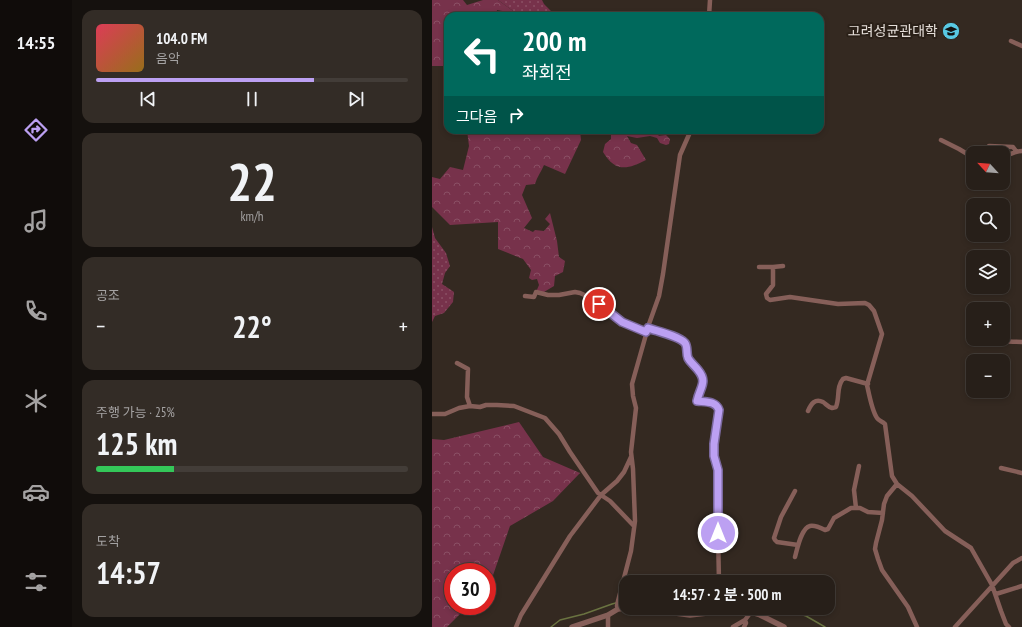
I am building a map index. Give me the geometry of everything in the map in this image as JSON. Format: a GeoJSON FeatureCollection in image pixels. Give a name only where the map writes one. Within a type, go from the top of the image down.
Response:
{"type":"FeatureCollection","features":[{"type":"Feature","properties":{"kind":"street"},"geometry":{"type":"LineString","coordinates":[[709,12],[710,0]]}},
{"type":"Feature","properties":{"kind":"street"},"geometry":{"type":"LineString","coordinates":[[1011,41],[1022,46]]}},
{"type":"Feature","properties":{"kind":"street"},"geometry":{"type":"LineString","coordinates":[[572,627],[588,624],[608,615],[618,605],[631,551],[634,526],[634,469],[631,452],[636,408],[632,384],[647,330],[659,296],[680,155],[689,134]]}},
{"type":"Feature","properties":{"kind":"street"},"geometry":{"type":"LineString","coordinates":[[941,140],[966,153]]}},
{"type":"Feature","properties":{"kind":"street"},"geometry":{"type":"LineString","coordinates":[[1010,146],[1013,146],[1019,151]]}},
{"type":"Feature","properties":{"kind":"street"},"geometry":{"type":"LineString","coordinates":[[759,267],[783,266]]}},
{"type":"Feature","properties":{"kind":"street"},"geometry":{"type":"LineString","coordinates":[[772,267],[773,285],[766,294],[767,298],[770,300],[790,297],[838,304],[865,303],[874,311],[882,334],[868,384],[869,394],[875,415],[885,424],[892,476],[897,484],[912,496],[944,531],[971,548],[992,585],[1001,612],[1006,624],[1009,627]]}},
{"type":"Feature","properties":{"kind":"street"},"geometry":{"type":"LineString","coordinates":[[525,296],[534,298],[536,292],[548,295],[559,295],[575,292],[580,293],[590,298],[622,322],[647,330],[665,333],[685,343],[689,360],[698,369],[704,379],[697,401],[714,403],[719,410],[714,444],[714,456],[718,470],[719,575]]}},
{"type":"Feature","properties":{"kind":"street"},"geometry":{"type":"LineString","coordinates":[[1010,342],[1022,342]]}},
{"type":"Feature","properties":{"kind":"street"},"geometry":{"type":"LineString","coordinates":[[457,363],[468,369],[467,397],[470,406]]}},
{"type":"Feature","properties":{"kind":"street"},"geometry":{"type":"LineString","coordinates":[[808,410],[814,401],[821,401],[832,408],[836,407],[838,387],[843,378],[868,384]]}},
{"type":"Feature","properties":{"kind":"street"},"geometry":{"type":"LineString","coordinates":[[432,414],[445,414],[459,408],[470,406],[480,407],[486,405],[497,405],[514,406],[545,418],[559,434],[598,493],[610,501],[634,526]]}},
{"type":"Feature","properties":{"kind":"street"},"geometry":{"type":"LineString","coordinates":[[516,627],[521,616],[570,536],[601,495],[617,481],[624,472],[632,455]]}},
{"type":"Feature","properties":{"kind":"street"},"geometry":{"type":"LineString","coordinates":[[856,508],[854,490],[859,466]]}},
{"type":"Feature","properties":{"kind":"street"},"geometry":{"type":"LineString","coordinates":[[1001,468],[1022,473]]}},
{"type":"Feature","properties":{"kind":"street"},"geometry":{"type":"LineString","coordinates":[[897,484],[887,496],[884,504],[875,549],[882,570],[908,607],[917,627]]}},
{"type":"Feature","properties":{"kind":"street"},"geometry":{"type":"LineString","coordinates":[[795,491],[781,518],[774,538],[777,542],[798,545]]}},
{"type":"Feature","properties":{"kind":"street"},"geometry":{"type":"LineString","coordinates":[[795,557],[803,532],[809,526],[814,526],[825,530],[828,529],[834,518],[851,508],[860,508],[868,512],[883,513]]}},
{"type":"Feature","properties":{"kind":"street"},"geometry":{"type":"LineString","coordinates":[[954,627],[1013,563],[1022,558]]}},
{"type":"Feature","properties":{"kind":"street"},"geometry":{"type":"LineString","coordinates":[[996,594],[1022,586]]}},
{"type":"Feature","properties":{"kind":"street"},"geometry":{"type":"LineString","coordinates":[[608,615],[608,627]]}},
{"type":"Feature","properties":{"kind":"street"},"geometry":{"type":"LineString","coordinates":[[733,627],[745,620],[749,615]]}},
{"type":"Feature","properties":{"kind":"street"},"geometry":{"type":"LineString","coordinates":[[760,615],[784,627]]}},
{"type":"Feature","properties":{"kind":"street"},"geometry":{"type":"LineString","coordinates":[[744,627],[746,623],[745,620]]}},
{"type":"Feature","properties":{"kind":"green space"},"geometry":{"type":"Polygon","coordinates":[[[432,0],[463,0],[467,5],[483,0],[498,0],[514,12],[497,10],[497,12],[444,12],[444,66],[432,66],[432,0]]]}},
{"type":"Feature","properties":{"kind":"green space"},"geometry":{"type":"Polygon","coordinates":[[[498,0],[542,0],[552,12],[514,12],[498,0]]]}},
{"type":"Feature","properties":{"kind":"green space"},"geometry":{"type":"Polygon","coordinates":[[[468,134],[580,134],[581,140],[565,174],[544,165],[535,184],[526,185],[522,195],[532,218],[524,228],[533,232],[535,230],[544,231],[550,224],[545,219],[550,213],[557,241],[559,257],[565,261],[563,272],[555,276],[554,286],[544,292],[536,292],[539,285],[537,279],[532,280],[529,278],[531,270],[523,259],[498,249],[498,222],[450,225],[432,207],[432,177],[440,179],[450,167],[463,170],[469,146],[468,134]]]}},
{"type":"Feature","properties":{"kind":"green space"},"geometry":{"type":"Polygon","coordinates":[[[611,134],[660,134],[658,136],[666,135],[670,139],[669,144],[666,145],[660,143],[657,138],[650,136],[637,138],[627,136],[631,143],[637,145],[646,160],[633,166],[622,167],[612,163],[603,152],[605,144],[611,139],[611,134]]]}},
{"type":"Feature","properties":{"kind":"green space"},"geometry":{"type":"Polygon","coordinates":[[[432,227],[435,238],[446,253],[450,266],[445,273],[442,284],[454,292],[453,302],[444,313],[435,316],[432,322],[432,227]]]}},
{"type":"Feature","properties":{"kind":"green space"},"geometry":{"type":"Polygon","coordinates":[[[519,422],[543,457],[580,473],[553,501],[510,526],[496,567],[496,563],[444,563],[444,615],[459,615],[447,627],[432,627],[432,439],[444,440],[519,422]]]}},
{"type":"Feature","properties":{"kind":"waterway"},"geometry":{"type":"LineString","coordinates":[[551,627],[560,620],[584,614],[619,602]]}},
{"type":"Feature","properties":{"kind":"waterway"},"geometry":{"type":"LineString","coordinates":[[803,615],[825,627]]}},
{"type":"Feature","properties":{"kind":"place","name":"고려성균관대학"},"geometry":{"type":"Point","coordinates":[951,31]}},
{"type":"Feature","properties":{"kind":"route"},"geometry":{"type":"LineString","coordinates":[[599,304],[622,322],[646,332],[648,328],[665,333],[685,343],[689,360],[698,369],[704,379],[697,401],[714,403],[719,410],[714,444],[714,456],[718,470],[718,533]]}}]}
